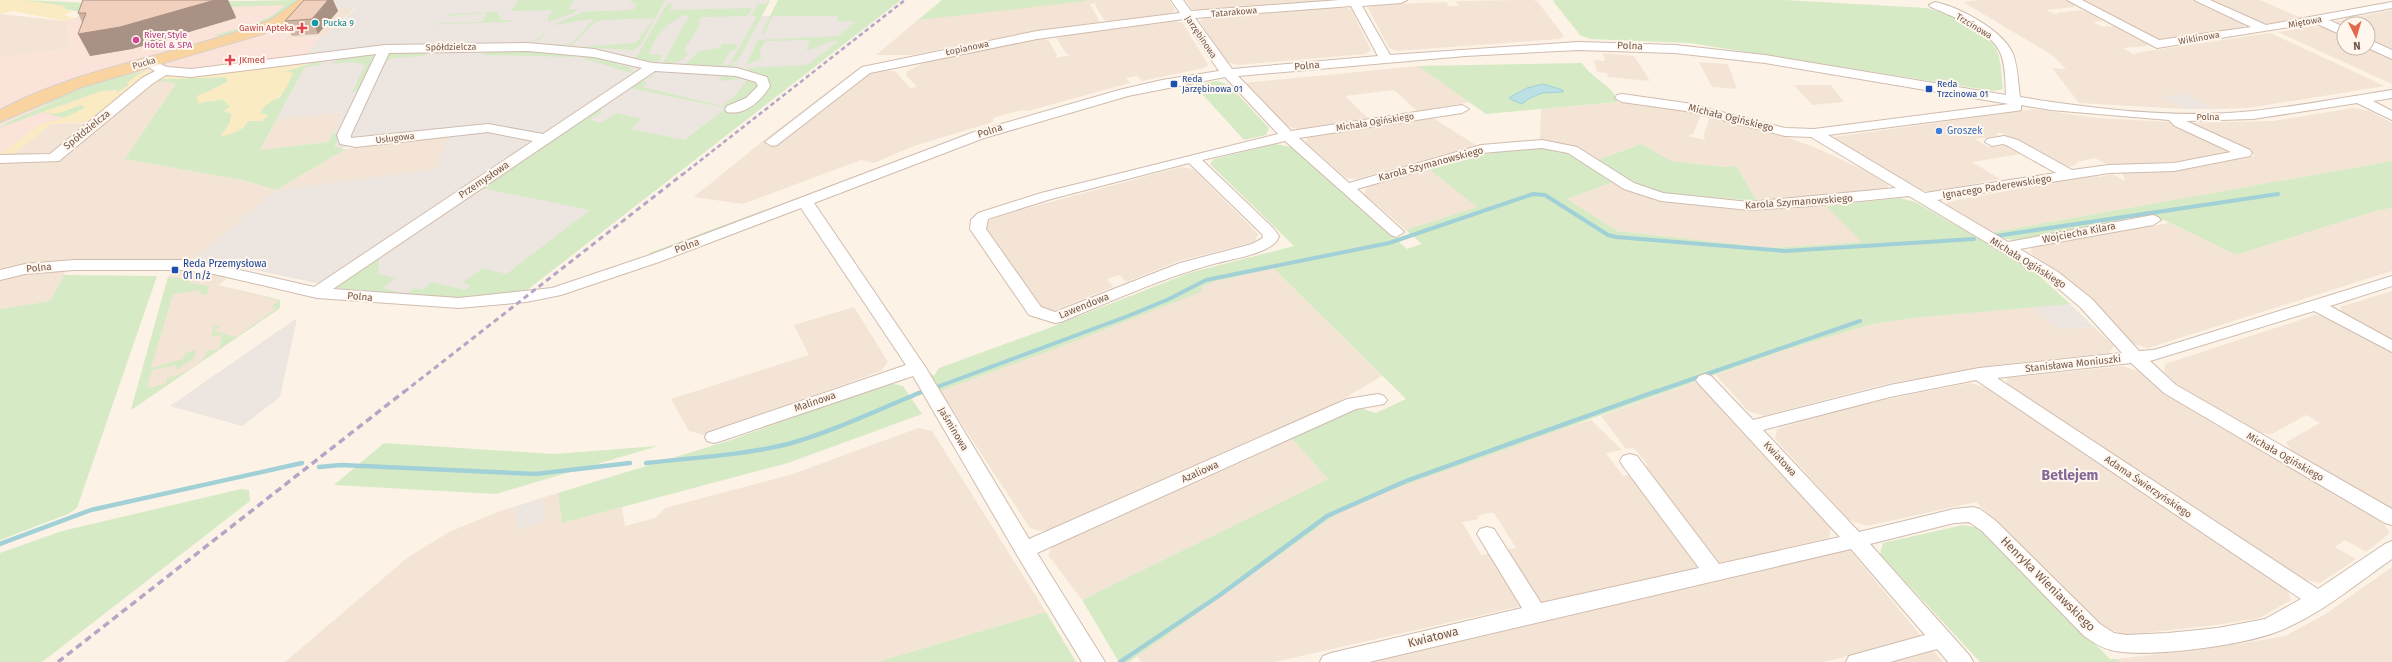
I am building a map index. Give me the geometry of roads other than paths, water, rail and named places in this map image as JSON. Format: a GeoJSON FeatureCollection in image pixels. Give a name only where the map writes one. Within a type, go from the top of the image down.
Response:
{"type":"FeatureCollection","features":[{"type":"Feature","properties":{"kind":"main road","name":"Pucka"},"geometry":{"type":"LineString","coordinates":[[2,114],[66,87],[261,28],[291,15],[308,1]]}},
{"type":"Feature","properties":{"kind":"street","name":"Jarzębinowa"},"geometry":{"type":"LineString","coordinates":[[1176,0],[1228,73]]}},
{"type":"Feature","properties":{"kind":"street","name":"Tatarakowa"},"geometry":{"type":"LineString","coordinates":[[1187,16],[1401,0]]}},
{"type":"Feature","properties":{"kind":"street","name":"Wiklinowa"},"geometry":{"type":"LineString","coordinates":[[2073,0],[2157,44],[2264,28]]}},
{"type":"Feature","properties":{"kind":"street"},"geometry":{"type":"LineString","coordinates":[[2200,0],[2264,28]]}},
{"type":"Feature","properties":{"kind":"street"},"geometry":{"type":"LineString","coordinates":[[1355,3],[1370,30],[1377,39],[1386,59]]}},
{"type":"Feature","properties":{"kind":"street","name":"Trzcinowa"},"geometry":{"type":"LineString","coordinates":[[1935,5],[1972,23],[2001,44],[2007,53],[2013,100]]}},
{"type":"Feature","properties":{"kind":"street","name":"Miętowa"},"geometry":{"type":"LineString","coordinates":[[2264,28],[2318,20],[2392,5]]}},
{"type":"Feature","properties":{"kind":"street","name":"Łopianowa"},"geometry":{"type":"LineString","coordinates":[[772,142],[866,70],[998,42],[1098,26],[1187,16]]}},
{"type":"Feature","properties":{"kind":"street"},"geometry":{"type":"LineString","coordinates":[[2318,20],[2336,28]]}},
{"type":"Feature","properties":{"kind":"street","name":"Polna"},"geometry":{"type":"LineString","coordinates":[[0,274],[25,269],[74,265],[183,265],[214,269],[317,293],[459,303],[555,292],[653,259],[1001,128],[1137,89],[1228,73],[1576,42],[1727,54],[2088,111],[2173,116],[2257,115],[2392,94]]}},
{"type":"Feature","properties":{"kind":"street","name":"Spółdzielcza"},"geometry":{"type":"LineString","coordinates":[[146,62],[164,70],[191,73],[211,72],[385,49],[521,47],[576,50],[652,67],[737,72],[762,80],[764,86],[756,97],[747,104],[732,109]]}},
{"type":"Feature","properties":{"kind":"street"},"geometry":{"type":"LineString","coordinates":[[2376,47],[2392,54]]}},
{"type":"Feature","properties":{"kind":"street","name":"Usługowa"},"geometry":{"type":"LineString","coordinates":[[385,49],[344,135],[345,141],[356,143],[488,128],[545,139]]}},
{"type":"Feature","properties":{"kind":"street","name":"Przemysłowa"},"geometry":{"type":"LineString","coordinates":[[317,293],[652,67]]}},
{"type":"Feature","properties":{"kind":"street","name":"Spółdzielcza"},"geometry":{"type":"LineString","coordinates":[[0,159],[54,158],[147,81],[164,70]]}},
{"type":"Feature","properties":{"kind":"street"},"geometry":{"type":"LineString","coordinates":[[1228,73],[1288,136],[1396,232]]}},
{"type":"Feature","properties":{"kind":"street","name":"Michała Ogińskiego"},"geometry":{"type":"LineString","coordinates":[[1622,98],[1686,107],[1785,132],[1814,133],[2052,275],[2086,303],[2136,358],[2170,389],[2392,518]]}},
{"type":"Feature","properties":{"kind":"street"},"geometry":{"type":"LineString","coordinates":[[1991,109],[2013,100]]}},
{"type":"Feature","properties":{"kind":"street","name":"Polna"},"geometry":{"type":"LineString","coordinates":[[1814,133],[2023,105],[2013,100]]}},
{"type":"Feature","properties":{"kind":"street"},"geometry":{"type":"LineString","coordinates":[[2359,100],[2392,116]]}},
{"type":"Feature","properties":{"kind":"street","name":"Michała Ogińskiego"},"geometry":{"type":"LineString","coordinates":[[1288,136],[1462,108]]}},
{"type":"Feature","properties":{"kind":"street","name":"Ignacego Paderewskiego"},"geometry":{"type":"LineString","coordinates":[[1917,195],[2109,169],[2174,167],[2245,153],[2180,123],[2173,116]]}},
{"type":"Feature","properties":{"kind":"street","name":"Lawendowa"},"geometry":{"type":"LineString","coordinates":[[1192,158],[1268,231],[1271,236],[1270,240],[1258,247],[1186,266],[1055,318],[1035,311],[978,230],[979,220],[983,216],[1046,196],[1192,158],[1288,136]]}},
{"type":"Feature","properties":{"kind":"street","name":"Ignacego Paderewskiego"},"geometry":{"type":"LineString","coordinates":[[1992,142],[2004,140],[2013,143],[2070,175]]}},
{"type":"Feature","properties":{"kind":"street","name":"Karola Szymanowskiego"},"geometry":{"type":"LineString","coordinates":[[1346,188],[1482,149],[1542,144],[1572,150],[1629,186],[1661,197],[1749,206],[1917,195]]}},
{"type":"Feature","properties":{"kind":"street","name":"Jaśminowa"},"geometry":{"type":"LineString","coordinates":[[804,202],[810,208],[917,368],[1024,550],[1094,662]]}},
{"type":"Feature","properties":{"kind":"street","name":"Wojciecha Kilara"},"geometry":{"type":"LineString","coordinates":[[2005,247],[2153,220]]}},
{"type":"Feature","properties":{"kind":"street","name":"Stanisława Moniuszki"},"geometry":{"type":"LineString","coordinates":[[1750,427],[1890,390],[1979,374],[2155,356],[2392,281]]}},
{"type":"Feature","properties":{"kind":"street"},"geometry":{"type":"LineString","coordinates":[[2316,305],[2392,347]]}},
{"type":"Feature","properties":{"kind":"street","name":"Malinowa"},"geometry":{"type":"LineString","coordinates":[[714,437],[917,368]]}},
{"type":"Feature","properties":{"kind":"street","name":"Adama Świerzyńskiego"},"geometry":{"type":"LineString","coordinates":[[1979,374],[2317,599]]}},
{"type":"Feature","properties":{"kind":"street","name":"Kwiatowa"},"geometry":{"type":"LineString","coordinates":[[1705,380],[1855,539],[1962,662]]}},
{"type":"Feature","properties":{"kind":"street","name":"Azaliowa"},"geometry":{"type":"LineString","coordinates":[[1024,550],[1353,403],[1378,400]]}},
{"type":"Feature","properties":{"kind":"street"},"geometry":{"type":"LineString","coordinates":[[1630,461],[1714,573]]}},
{"type":"Feature","properties":{"kind":"street","name":"Henryka Wieniawskiego"},"geometry":{"type":"LineString","coordinates":[[1855,539],[1954,516],[1973,514],[1989,526],[2092,630],[2111,642],[2134,644],[2226,635],[2270,626],[2317,599],[2392,549]]}},
{"type":"Feature","properties":{"kind":"street"},"geometry":{"type":"LineString","coordinates":[[1488,534],[1536,613]]}},
{"type":"Feature","properties":{"kind":"street","name":"Kwiatowa"},"geometry":{"type":"LineString","coordinates":[[1331,662],[1536,613],[1833,546],[1855,539]]}},
{"type":"Feature","properties":{"kind":"street"},"geometry":{"type":"LineString","coordinates":[[1857,662],[1942,639]]}},
{"type":"Feature","properties":{"kind":"water"},"geometry":{"type":"Polygon","coordinates":[[[1543,84],[1563,90],[1563,92],[1542,93],[1528,99],[1522,104],[1510,99],[1510,97],[1527,88],[1543,84]]]}},
{"type":"Feature","properties":{"kind":"waterway"},"geometry":{"type":"LineString","coordinates":[[937,387],[1128,316],[1169,299],[1206,280],[1389,243],[1533,194],[1545,195],[1608,235],[1616,237],[1785,251],[1974,239]]}},
{"type":"Feature","properties":{"kind":"waterway"},"geometry":{"type":"LineString","coordinates":[[1996,236],[2278,194]]}},
{"type":"Feature","properties":{"kind":"waterway"},"geometry":{"type":"LineString","coordinates":[[1655,392],[1860,321]]}},
{"type":"Feature","properties":{"kind":"waterway"},"geometry":{"type":"LineString","coordinates":[[646,463],[736,454],[788,444],[840,426],[924,391],[922,392]]}},
{"type":"Feature","properties":{"kind":"waterway"},"geometry":{"type":"LineString","coordinates":[[1120,662],[1220,595],[1327,516],[1406,481],[1657,391]]}},
{"type":"Feature","properties":{"kind":"waterway"},"geometry":{"type":"LineString","coordinates":[[0,544],[91,510],[302,463]]}},
{"type":"Feature","properties":{"kind":"waterway"},"geometry":{"type":"LineString","coordinates":[[319,467],[341,465],[535,474],[630,463]]}},
{"type":"Feature","properties":{"kind":"railway"},"geometry":{"type":"LineString","coordinates":[[682,175],[905,0]]}},
{"type":"Feature","properties":{"kind":"railway"},"geometry":{"type":"LineString","coordinates":[[404,392],[683,174]]}},
{"type":"Feature","properties":{"kind":"railway"},"geometry":{"type":"LineString","coordinates":[[58,662],[405,391]]}},
{"type":"Feature","properties":{"kind":"place","name":"Pucka 9"},"geometry":{"type":"Point","coordinates":[315,23]}},
{"type":"Feature","properties":{"kind":"place","name":"Gawin Apteka"},"geometry":{"type":"Point","coordinates":[302,28]}},
{"type":"Feature","properties":{"kind":"place","name":"River Style Hotel & SPA"},"geometry":{"type":"Point","coordinates":[136,40]}},
{"type":"Feature","properties":{"kind":"place","name":"JKmed"},"geometry":{"type":"Point","coordinates":[230,60]}},
{"type":"Feature","properties":{"kind":"place","name":"Reda Jarzębinowa 01"},"geometry":{"type":"Point","coordinates":[1174,84]}},
{"type":"Feature","properties":{"kind":"place","name":"Reda Trzcinowa 01"},"geometry":{"type":"Point","coordinates":[1929,89]}},
{"type":"Feature","properties":{"kind":"place","name":"Groszek"},"geometry":{"type":"Point","coordinates":[1939,131]}},
{"type":"Feature","properties":{"kind":"place","name":"Reda Przemysłowa 01 n/ż"},"geometry":{"type":"Point","coordinates":[175,270]}},
{"type":"Feature","properties":{"kind":"district","name":"Betlejem"},"geometry":{"type":"Point","coordinates":[2070,475]}}]}
